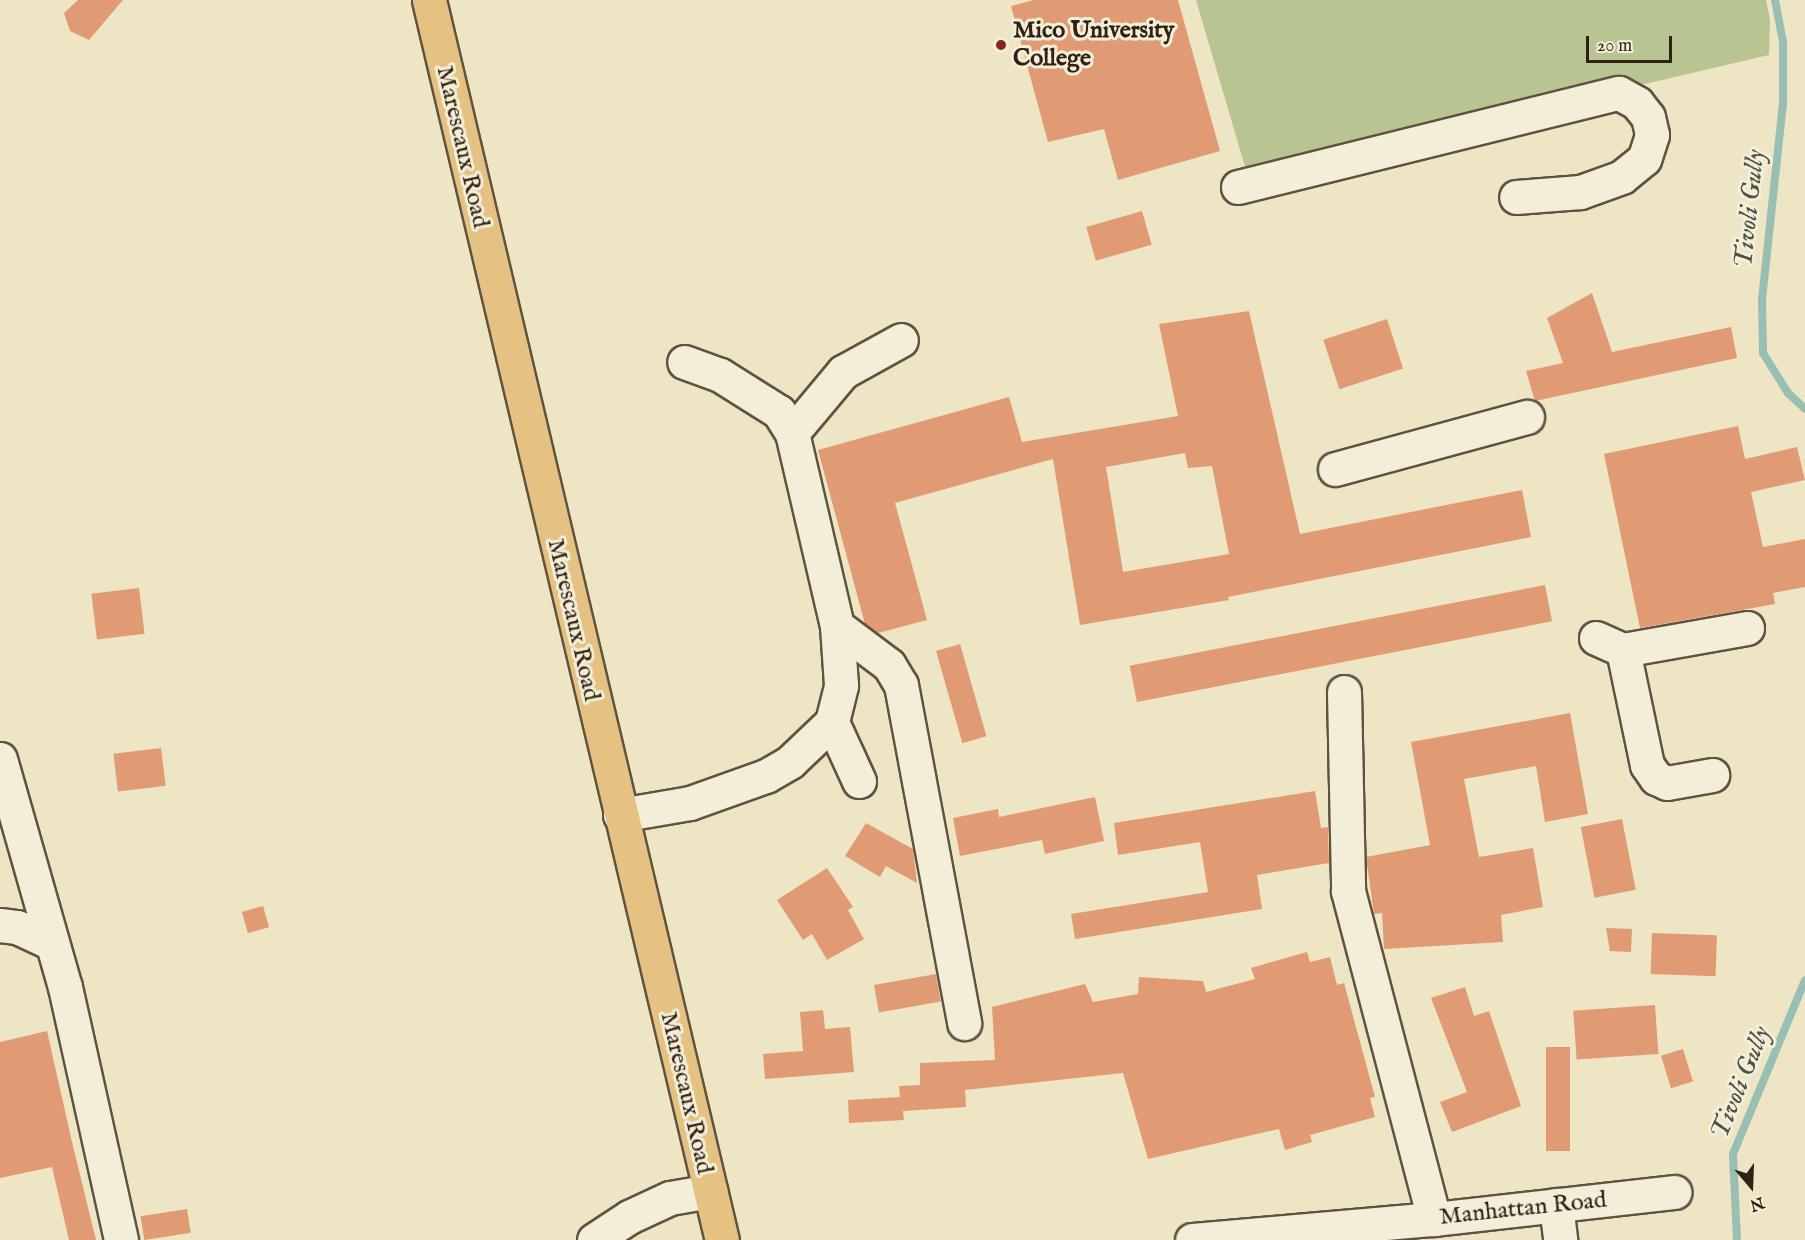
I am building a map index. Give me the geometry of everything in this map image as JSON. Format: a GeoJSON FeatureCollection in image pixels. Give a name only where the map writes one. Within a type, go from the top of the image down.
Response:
{"type":"FeatureCollection","features":[{"type":"Feature","properties":{"kind":"main road","name":"Marescaux Road"},"geometry":{"type":"LineString","coordinates":[[429,0],[722,1240]]}},
{"type":"Feature","properties":{"kind":"street"},"geometry":{"type":"LineString","coordinates":[[1239,187],[1619,93],[1637,103],[1648,117],[1653,135],[1644,159],[1622,177],[1580,192],[1516,197]]}},
{"type":"Feature","properties":{"kind":"street"},"geometry":{"type":"LineString","coordinates":[[792,433],[843,372],[901,340]]}},
{"type":"Feature","properties":{"kind":"street"},"geometry":{"type":"LineString","coordinates":[[620,815],[690,803],[766,776],[814,744],[832,722],[841,685],[837,626],[792,433],[778,412],[720,375],[684,362]]}},
{"type":"Feature","properties":{"kind":"street"},"geometry":{"type":"LineString","coordinates":[[1335,469],[1527,417]]}},
{"type":"Feature","properties":{"kind":"street"},"geometry":{"type":"LineString","coordinates":[[837,626],[889,665],[901,685],[964,1023]]}},
{"type":"Feature","properties":{"kind":"street"},"geometry":{"type":"LineString","coordinates":[[1712,775],[1666,783],[1656,778],[1647,765],[1609,644],[1748,628]]}},
{"type":"Feature","properties":{"kind":"street"},"geometry":{"type":"LineString","coordinates":[[1344,692],[1348,891],[1434,1219]]}},
{"type":"Feature","properties":{"kind":"street"},"geometry":{"type":"LineString","coordinates":[[832,722],[859,781]]}},
{"type":"Feature","properties":{"kind":"street"},"geometry":{"type":"LineString","coordinates":[[0,759],[65,987],[121,1240]]}},
{"type":"Feature","properties":{"kind":"street"},"geometry":{"type":"LineString","coordinates":[[0,925],[17,927],[51,943]]}},
{"type":"Feature","properties":{"kind":"street"},"geometry":{"type":"LineString","coordinates":[[594,1240],[635,1229],[670,1198],[710,1191]]}},
{"type":"Feature","properties":{"kind":"street","name":"Manhattan Road"},"geometry":{"type":"LineString","coordinates":[[1192,1240],[1434,1219],[1674,1192]]}},
{"type":"Feature","properties":{"kind":"street"},"geometry":{"type":"LineString","coordinates":[[1556,1205],[1560,1240]]}},
{"type":"Feature","properties":{"kind":"green space"},"geometry":{"type":"Polygon","coordinates":[[[1196,0],[1766,0],[1770,20],[1769,55],[1248,177],[1196,0]]]}},
{"type":"Feature","properties":{"kind":"building"},"geometry":{"type":"Polygon","coordinates":[[[78,0],[123,0],[89,40],[70,31],[64,13],[78,0]]]}},
{"type":"Feature","properties":{"kind":"building"},"geometry":{"type":"Polygon","coordinates":[[[1034,0],[1178,0],[1220,151],[1118,180],[1104,129],[1048,142],[1011,6],[1034,0]]]}},
{"type":"Feature","properties":{"kind":"building"},"geometry":{"type":"Polygon","coordinates":[[[1142,211],[1152,245],[1096,261],[1086,227],[1142,211]]]}},
{"type":"Feature","properties":{"kind":"building"},"geometry":{"type":"Polygon","coordinates":[[[1592,293],[1612,352],[1731,327],[1737,358],[1535,401],[1526,371],[1563,363],[1547,318],[1592,293]]]}},
{"type":"Feature","properties":{"kind":"building"},"geometry":{"type":"Polygon","coordinates":[[[1249,311],[1300,534],[1522,490],[1531,537],[1228,597],[1229,600],[1080,625],[1053,459],[895,503],[927,620],[878,633],[865,624],[818,450],[1009,397],[1022,442],[1178,416],[1159,324],[1249,311]],[[1185,453],[1106,467],[1123,572],[1229,554],[1212,466],[1188,468],[1185,453]]]}},
{"type":"Feature","properties":{"kind":"building"},"geometry":{"type":"Polygon","coordinates":[[[1387,319],[1403,368],[1339,389],[1323,340],[1387,319]]]}},
{"type":"Feature","properties":{"kind":"building"},"geometry":{"type":"Polygon","coordinates":[[[1738,426],[1745,459],[1797,447],[1805,480],[1751,492],[1763,547],[1805,539],[1805,587],[1773,593],[1775,604],[1640,628],[1604,454],[1738,426]]]}},
{"type":"Feature","properties":{"kind":"building"},"geometry":{"type":"Polygon","coordinates":[[[1545,585],[1552,621],[1137,702],[1130,666],[1545,585]]]}},
{"type":"Feature","properties":{"kind":"building"},"geometry":{"type":"Polygon","coordinates":[[[139,588],[145,634],[97,640],[91,594],[139,588]]]}},
{"type":"Feature","properties":{"kind":"building"},"geometry":{"type":"Polygon","coordinates":[[[960,644],[986,736],[962,743],[936,651],[960,644]]]}},
{"type":"Feature","properties":{"kind":"building"},"geometry":{"type":"Polygon","coordinates":[[[1570,713],[1588,814],[1545,822],[1536,766],[1464,779],[1479,857],[1533,848],[1543,907],[1501,915],[1503,942],[1384,949],[1382,913],[1374,914],[1366,857],[1430,845],[1411,742],[1570,713]]]}},
{"type":"Feature","properties":{"kind":"building"},"geometry":{"type":"Polygon","coordinates":[[[161,748],[166,786],[118,792],[113,754],[161,748]]]}},
{"type":"Feature","properties":{"kind":"building"},"geometry":{"type":"Polygon","coordinates":[[[1315,791],[1321,828],[1328,827],[1329,863],[1257,875],[1262,909],[1075,939],[1071,914],[1208,892],[1200,842],[1118,855],[1114,823],[1315,791]]]}},
{"type":"Feature","properties":{"kind":"building"},"geometry":{"type":"Polygon","coordinates":[[[1095,797],[1104,841],[1045,854],[1042,840],[960,856],[953,818],[998,809],[999,817],[1095,797]]]}},
{"type":"Feature","properties":{"kind":"building"},"geometry":{"type":"Polygon","coordinates":[[[1622,819],[1636,890],[1595,898],[1581,827],[1622,819]]]}},
{"type":"Feature","properties":{"kind":"building"},"geometry":{"type":"Polygon","coordinates":[[[866,823],[913,849],[917,883],[886,866],[880,877],[845,856],[866,823]]]}},
{"type":"Feature","properties":{"kind":"building"},"geometry":{"type":"Polygon","coordinates":[[[827,868],[853,907],[848,910],[864,939],[827,960],[812,934],[803,940],[777,900],[827,868]]]}},
{"type":"Feature","properties":{"kind":"building"},"geometry":{"type":"Polygon","coordinates":[[[263,906],[269,927],[248,933],[242,912],[263,906]]]}},
{"type":"Feature","properties":{"kind":"building"},"geometry":{"type":"Polygon","coordinates":[[[1606,928],[1632,929],[1631,952],[1610,951],[1606,928]]]}},
{"type":"Feature","properties":{"kind":"building"},"geometry":{"type":"Polygon","coordinates":[[[1652,933],[1717,935],[1716,976],[1651,974],[1652,933]]]}},
{"type":"Feature","properties":{"kind":"building"},"geometry":{"type":"Polygon","coordinates":[[[1307,952],[1310,962],[1330,957],[1337,985],[1344,983],[1375,1097],[1370,1098],[1375,1117],[1310,1135],[1312,1142],[1285,1150],[1279,1129],[1148,1159],[1123,1073],[965,1090],[966,1107],[903,1111],[904,1120],[849,1123],[848,1100],[900,1097],[899,1086],[920,1085],[920,1063],[995,1060],[992,1007],[1085,984],[1093,1002],[1138,994],[1139,977],[1203,981],[1206,992],[1255,979],[1251,968],[1307,952]]]}},
{"type":"Feature","properties":{"kind":"building"},"geometry":{"type":"Polygon","coordinates":[[[936,974],[941,1002],[879,1013],[874,985],[936,974]]]}},
{"type":"Feature","properties":{"kind":"building"},"geometry":{"type":"Polygon","coordinates":[[[1465,987],[1474,1016],[1489,1011],[1521,1106],[1452,1132],[1440,1102],[1467,1092],[1431,998],[1465,987]]]}},
{"type":"Feature","properties":{"kind":"building"},"geometry":{"type":"Polygon","coordinates":[[[1655,1005],[1658,1054],[1577,1060],[1573,1011],[1655,1005]]]}},
{"type":"Feature","properties":{"kind":"building"},"geometry":{"type":"Polygon","coordinates":[[[823,1010],[825,1029],[850,1027],[854,1072],[765,1079],[763,1054],[803,1051],[800,1012],[823,1010]]]}},
{"type":"Feature","properties":{"kind":"building"},"geometry":{"type":"Polygon","coordinates":[[[47,1031],[96,1240],[69,1240],[52,1167],[0,1178],[0,1042],[47,1031]]]}},
{"type":"Feature","properties":{"kind":"building"},"geometry":{"type":"Polygon","coordinates":[[[1546,1047],[1570,1047],[1570,1151],[1546,1151],[1546,1047]]]}},
{"type":"Feature","properties":{"kind":"building"},"geometry":{"type":"Polygon","coordinates":[[[1683,1049],[1693,1082],[1671,1088],[1661,1056],[1683,1049]]]}},
{"type":"Feature","properties":{"kind":"building"},"geometry":{"type":"Polygon","coordinates":[[[187,1209],[191,1233],[144,1240],[141,1216],[187,1209]]]}},
{"type":"Feature","properties":{"kind":"waterway","name":"Tivoli Gully"},"geometry":{"type":"LineString","coordinates":[[1775,0],[1783,42],[1783,103],[1762,300],[1763,353],[1788,393],[1805,409]]}},
{"type":"Feature","properties":{"kind":"waterway","name":"Tivoli Gully"},"geometry":{"type":"LineString","coordinates":[[1737,1240],[1733,1154],[1805,980]]}},
{"type":"Feature","properties":{"kind":"place","name":"Mico University College"},"geometry":{"type":"Point","coordinates":[1001,45]}}]}
